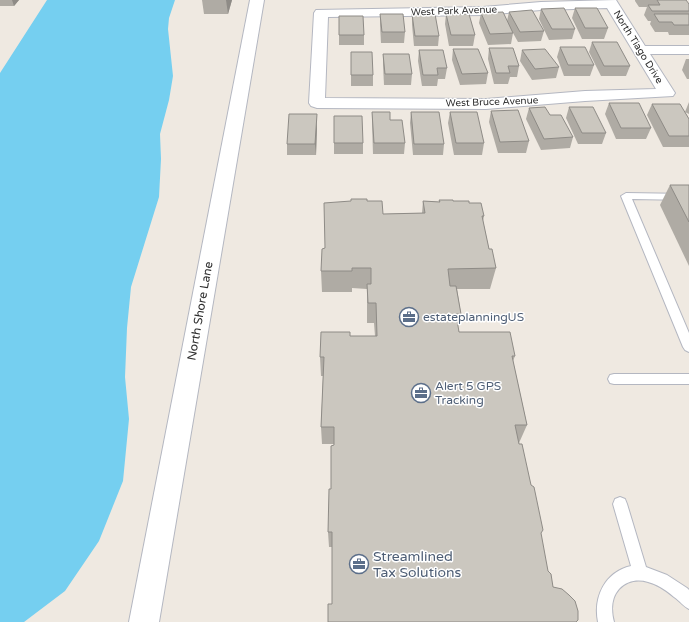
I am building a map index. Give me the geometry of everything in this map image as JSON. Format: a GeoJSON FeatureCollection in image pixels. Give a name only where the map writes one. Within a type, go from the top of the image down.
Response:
{"type":"FeatureCollection","features":[{"type":"Feature","properties":{"kind":"street","name":"North Shore Lane"},"geometry":{"type":"LineString","coordinates":[[144,622],[257,0]]}},
{"type":"Feature","properties":{"kind":"street","name":"West Park Avenue"},"geometry":{"type":"LineString","coordinates":[[317,103],[321,13],[483,11],[610,2]]}},
{"type":"Feature","properties":{"kind":"street","name":"North Tiago Drive"},"geometry":{"type":"LineString","coordinates":[[610,2],[667,93]]}},
{"type":"Feature","properties":{"kind":"street"},"geometry":{"type":"LineString","coordinates":[[640,50],[689,50]]}},
{"type":"Feature","properties":{"kind":"street","name":"West Bruce Avenue"},"geometry":{"type":"LineString","coordinates":[[317,103],[486,104],[585,96],[667,93]]}},
{"type":"Feature","properties":{"kind":"lane"},"geometry":{"type":"LineString","coordinates":[[689,197],[626,196],[689,347]]}},
{"type":"Feature","properties":{"kind":"lane"},"geometry":{"type":"LineString","coordinates":[[614,379],[689,379]]}},
{"type":"Feature","properties":{"kind":"lane"},"geometry":{"type":"LineString","coordinates":[[620,504],[640,573]]}},
{"type":"Feature","properties":{"kind":"lane"},"geometry":{"type":"LineString","coordinates":[[606,622],[604,607],[607,593],[614,583],[621,577],[628,574],[640,573],[654,575],[681,591],[689,601]]}},
{"type":"Feature","properties":{"kind":"water"},"geometry":{"type":"Polygon","coordinates":[[[47,0],[175,0],[169,18],[168,29],[173,76],[169,100],[160,134],[161,159],[159,197],[131,287],[127,328],[125,377],[129,419],[123,481],[99,541],[65,591],[24,622],[0,622],[0,73],[47,0]]]}},
{"type":"Feature","properties":{"kind":"building"},"geometry":{"type":"Polygon","coordinates":[[[657,0],[686,0],[689,4],[689,11],[652,11],[648,5],[660,5],[657,0]]]}},
{"type":"Feature","properties":{"kind":"building"},"geometry":{"type":"Polygon","coordinates":[[[564,8],[575,29],[552,29],[541,9],[564,8]]]}},
{"type":"Feature","properties":{"kind":"building"},"geometry":{"type":"Polygon","coordinates":[[[575,8],[597,8],[608,28],[585,28],[575,8]]]}},
{"type":"Feature","properties":{"kind":"building"},"geometry":{"type":"Polygon","coordinates":[[[532,10],[544,31],[520,32],[509,12],[532,10]]]}},
{"type":"Feature","properties":{"kind":"building"},"geometry":{"type":"Polygon","coordinates":[[[503,12],[513,33],[490,34],[481,13],[503,12]]]}},
{"type":"Feature","properties":{"kind":"building"},"geometry":{"type":"Polygon","coordinates":[[[380,14],[403,14],[405,32],[382,32],[380,14]]]}},
{"type":"Feature","properties":{"kind":"building"},"geometry":{"type":"Polygon","coordinates":[[[412,14],[435,14],[439,36],[415,36],[412,14]]]}},
{"type":"Feature","properties":{"kind":"building"},"geometry":{"type":"Polygon","coordinates":[[[446,14],[469,14],[475,35],[451,35],[446,14]]]}},
{"type":"Feature","properties":{"kind":"building"},"geometry":{"type":"Polygon","coordinates":[[[654,14],[689,14],[689,25],[674,25],[672,22],[659,22],[654,14]]]}},
{"type":"Feature","properties":{"kind":"building"},"geometry":{"type":"Polygon","coordinates":[[[339,16],[363,16],[364,35],[339,35],[339,16]]]}},
{"type":"Feature","properties":{"kind":"building"},"geometry":{"type":"Polygon","coordinates":[[[592,42],[617,42],[630,66],[604,66],[592,42]]]}},
{"type":"Feature","properties":{"kind":"building"},"geometry":{"type":"Polygon","coordinates":[[[560,47],[585,47],[594,65],[568,65],[560,47]]]}},
{"type":"Feature","properties":{"kind":"building"},"geometry":{"type":"Polygon","coordinates":[[[489,48],[513,48],[519,66],[508,66],[510,73],[496,73],[489,48]]]}},
{"type":"Feature","properties":{"kind":"building"},"geometry":{"type":"Polygon","coordinates":[[[453,49],[478,49],[488,73],[462,74],[453,49]]]}},
{"type":"Feature","properties":{"kind":"building"},"geometry":{"type":"Polygon","coordinates":[[[545,49],[559,67],[535,69],[522,50],[545,49]]]}},
{"type":"Feature","properties":{"kind":"building"},"geometry":{"type":"Polygon","coordinates":[[[419,50],[443,50],[447,68],[437,68],[438,75],[423,75],[419,50]]]}},
{"type":"Feature","properties":{"kind":"building"},"geometry":{"type":"Polygon","coordinates":[[[351,52],[372,52],[373,75],[351,75],[351,52]]]}},
{"type":"Feature","properties":{"kind":"building"},"geometry":{"type":"Polygon","coordinates":[[[383,54],[409,54],[412,74],[385,74],[383,54]]]}},
{"type":"Feature","properties":{"kind":"building"},"geometry":{"type":"Polygon","coordinates":[[[609,103],[639,103],[651,128],[621,128],[609,103]]]}},
{"type":"Feature","properties":{"kind":"building"},"geometry":{"type":"Polygon","coordinates":[[[652,104],[680,104],[689,119],[689,136],[669,136],[652,104]]]}},
{"type":"Feature","properties":{"kind":"building"},"geometry":{"type":"Polygon","coordinates":[[[545,107],[550,115],[561,115],[573,137],[544,139],[529,108],[545,107]]]}},
{"type":"Feature","properties":{"kind":"building"},"geometry":{"type":"Polygon","coordinates":[[[569,107],[593,107],[606,133],[582,133],[569,107]]]}},
{"type":"Feature","properties":{"kind":"building"},"geometry":{"type":"Polygon","coordinates":[[[518,110],[529,141],[500,142],[491,111],[518,110]]]}},
{"type":"Feature","properties":{"kind":"building"},"geometry":{"type":"Polygon","coordinates":[[[372,112],[390,112],[390,120],[402,120],[405,143],[374,143],[372,112]]]}},
{"type":"Feature","properties":{"kind":"building"},"geometry":{"type":"Polygon","coordinates":[[[411,112],[439,112],[444,144],[414,144],[411,112]]]}},
{"type":"Feature","properties":{"kind":"building"},"geometry":{"type":"Polygon","coordinates":[[[450,112],[477,112],[484,143],[456,143],[450,112]]]}},
{"type":"Feature","properties":{"kind":"building"},"geometry":{"type":"Polygon","coordinates":[[[289,114],[317,114],[315,144],[287,144],[289,114]]]}},
{"type":"Feature","properties":{"kind":"building"},"geometry":{"type":"Polygon","coordinates":[[[334,116],[362,116],[363,143],[334,143],[334,116]]]}},
{"type":"Feature","properties":{"kind":"building"},"geometry":{"type":"Polygon","coordinates":[[[670,185],[689,185],[689,222],[670,185]]]}},
{"type":"Feature","properties":{"kind":"building"},"geometry":{"type":"Polygon","coordinates":[[[351,199],[382,201],[383,214],[425,213],[423,201],[440,202],[439,200],[453,200],[469,201],[469,203],[481,203],[484,216],[482,216],[489,249],[492,249],[496,268],[448,269],[450,286],[456,286],[461,314],[456,314],[459,332],[510,332],[515,356],[512,356],[527,425],[515,425],[519,444],[522,444],[531,485],[534,487],[543,530],[541,533],[548,571],[551,574],[553,587],[562,589],[575,601],[578,611],[578,620],[576,622],[328,622],[328,604],[332,604],[332,532],[328,532],[329,489],[331,489],[331,446],[334,445],[334,427],[321,427],[324,357],[320,357],[321,332],[350,332],[350,336],[377,336],[376,303],[368,303],[367,284],[371,284],[371,268],[352,268],[352,271],[321,271],[322,249],[325,248],[324,203],[351,201],[351,199]]]}},
{"type":"Feature","properties":{"kind":"place","name":"estateplanningUS"},"geometry":{"type":"Point","coordinates":[409,317]}},
{"type":"Feature","properties":{"kind":"place","name":"Alert 5 GPS Tracking"},"geometry":{"type":"Point","coordinates":[421,393]}},
{"type":"Feature","properties":{"kind":"place","name":"Streamlined Tax Solutions"},"geometry":{"type":"Point","coordinates":[359,564]}}]}
